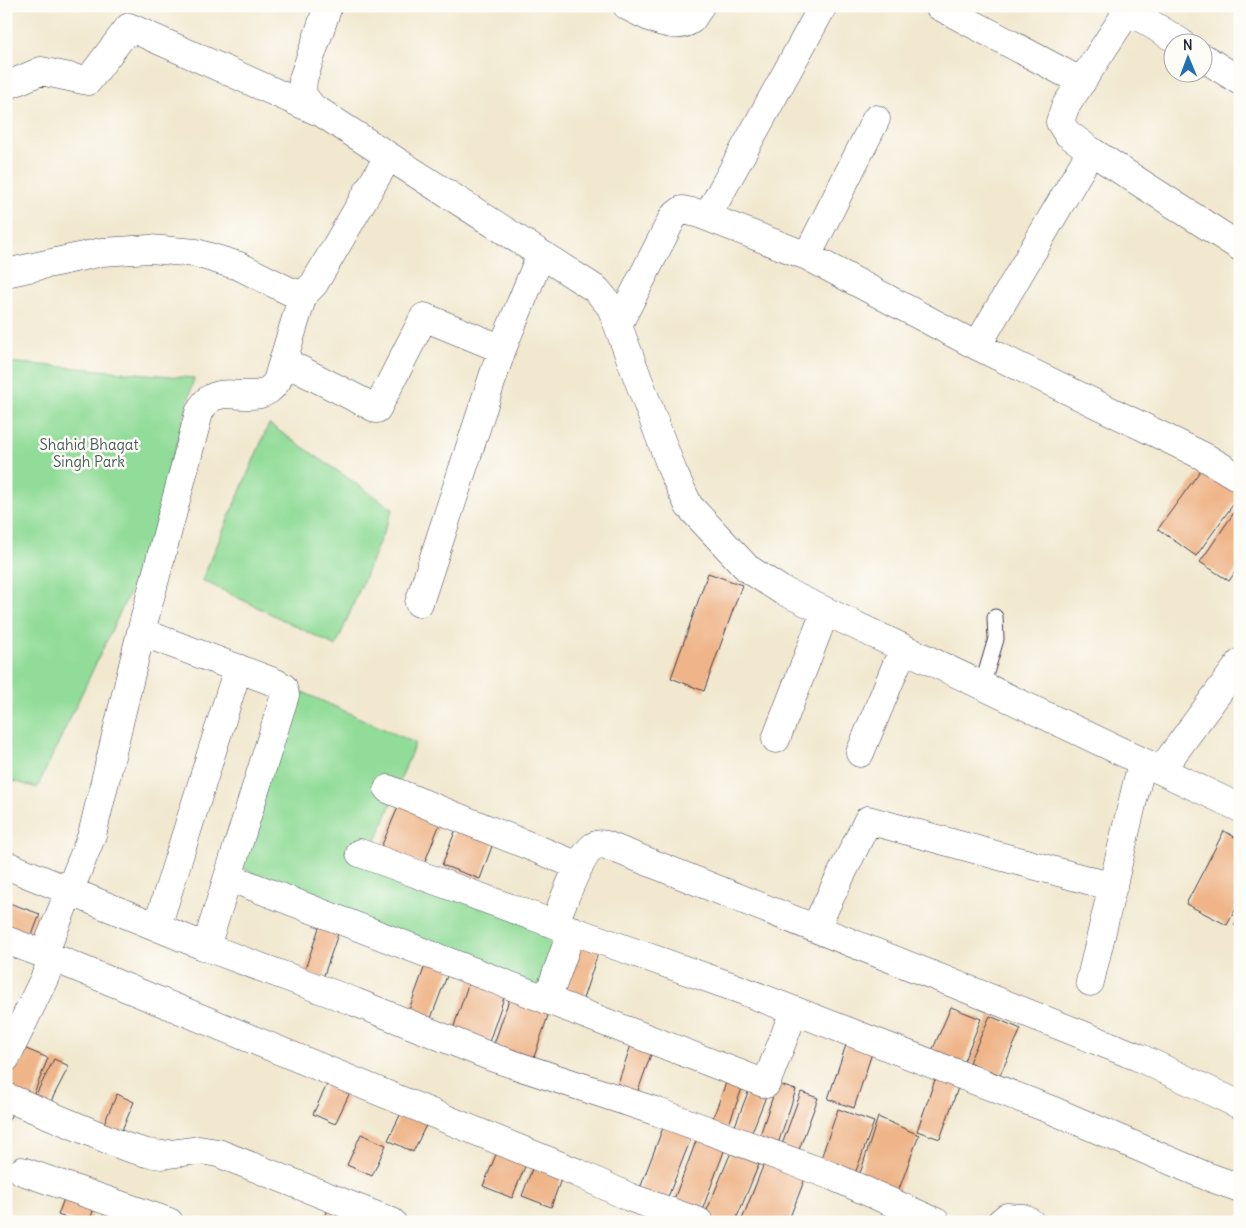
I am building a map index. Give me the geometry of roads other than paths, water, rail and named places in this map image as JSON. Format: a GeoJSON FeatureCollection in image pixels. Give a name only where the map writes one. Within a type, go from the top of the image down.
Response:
{"type":"FeatureCollection","features":[{"type":"Feature","properties":{"kind":"street"},"geometry":{"type":"LineString","coordinates":[[328,6],[303,79],[302,94],[312,107],[597,290],[610,307],[618,325],[673,472],[689,506],[747,568],[780,590],[825,612],[1240,808]]}},
{"type":"Feature","properties":{"kind":"street"},"geometry":{"type":"LineString","coordinates":[[627,6],[662,23],[677,24],[690,20],[700,6]]}},
{"type":"Feature","properties":{"kind":"street"},"geometry":{"type":"LineString","coordinates":[[707,217],[823,6]]}},
{"type":"Feature","properties":{"kind":"street"},"geometry":{"type":"LineString","coordinates":[[939,6],[1082,82]]}},
{"type":"Feature","properties":{"kind":"street"},"geometry":{"type":"LineString","coordinates":[[1165,32],[1127,7],[1065,107],[1060,122],[1067,133],[1091,151],[1240,247]]}},
{"type":"Feature","properties":{"kind":"street"},"geometry":{"type":"LineString","coordinates":[[6,86],[41,71],[88,81],[129,27],[320,112]]}},
{"type":"Feature","properties":{"kind":"street"},"geometry":{"type":"LineString","coordinates":[[1214,64],[1240,81]]}},
{"type":"Feature","properties":{"kind":"street"},"geometry":{"type":"LineString","coordinates":[[807,256],[876,119]]}},
{"type":"Feature","properties":{"kind":"street"},"geometry":{"type":"LineString","coordinates":[[977,346],[1091,151]]}},
{"type":"Feature","properties":{"kind":"street"},"geometry":{"type":"LineString","coordinates":[[6,1058],[49,956],[70,891],[92,836],[141,632],[199,413],[206,401],[218,395],[258,395],[272,389],[277,381],[303,295],[314,284],[388,157]]}},
{"type":"Feature","properties":{"kind":"street"},"geometry":{"type":"LineString","coordinates":[[618,325],[673,216],[682,210],[707,217],[807,256],[977,346],[1205,457],[1240,478]]}},
{"type":"Feature","properties":{"kind":"street"},"geometry":{"type":"LineString","coordinates":[[6,273],[102,252],[159,250],[196,253],[240,266],[289,291],[303,295]]}},
{"type":"Feature","properties":{"kind":"street"},"geometry":{"type":"LineString","coordinates":[[420,603],[502,349],[541,254]]}},
{"type":"Feature","properties":{"kind":"street"},"geometry":{"type":"LineString","coordinates":[[283,361],[377,409],[424,317],[502,349]]}},
{"type":"Feature","properties":{"kind":"street"},"geometry":{"type":"LineString","coordinates":[[776,739],[825,612]]}},
{"type":"Feature","properties":{"kind":"street"},"geometry":{"type":"LineString","coordinates":[[141,632],[274,682],[282,687],[285,695],[206,947]]}},
{"type":"Feature","properties":{"kind":"street"},"geometry":{"type":"LineString","coordinates":[[860,754],[903,649]]}},
{"type":"Feature","properties":{"kind":"street"},"geometry":{"type":"LineString","coordinates":[[1090,982],[1113,887],[1152,766],[1240,663]]}},
{"type":"Feature","properties":{"kind":"street"},"geometry":{"type":"LineString","coordinates":[[157,927],[238,668]]}},
{"type":"Feature","properties":{"kind":"street"},"geometry":{"type":"LineString","coordinates":[[388,789],[579,866]]}},
{"type":"Feature","properties":{"kind":"street"},"geometry":{"type":"LineString","coordinates":[[815,928],[868,820],[1113,887]]}},
{"type":"Feature","properties":{"kind":"street"},"geometry":{"type":"LineString","coordinates":[[548,1000],[563,927],[579,866],[592,847],[599,844],[606,845],[1138,1057],[1240,1105]]}},
{"type":"Feature","properties":{"kind":"street"},"geometry":{"type":"LineString","coordinates":[[360,853],[736,988],[1054,1111],[1206,1176],[1240,1188]]}},
{"type":"Feature","properties":{"kind":"street"},"geometry":{"type":"LineString","coordinates":[[6,865],[206,947],[355,1002],[494,1058],[658,1112],[832,1176],[936,1222]]}},
{"type":"Feature","properties":{"kind":"street"},"geometry":{"type":"LineString","coordinates":[[228,877],[766,1084],[794,1011]]}},
{"type":"Feature","properties":{"kind":"street"},"geometry":{"type":"LineString","coordinates":[[6,940],[578,1173],[630,1197],[699,1222]]}},
{"type":"Feature","properties":{"kind":"street"},"geometry":{"type":"LineString","coordinates":[[6,1097],[126,1147],[147,1153],[162,1155],[199,1150],[218,1153],[392,1222]]}},
{"type":"Feature","properties":{"kind":"street"},"geometry":{"type":"LineString","coordinates":[[22,1171],[169,1222]]}},
{"type":"Feature","properties":{"kind":"street"},"geometry":{"type":"LineString","coordinates":[[1000,1222],[1007,1216],[1023,1218],[1030,1222]]}},
{"type":"Feature","properties":{"kind":"lane"},"geometry":{"type":"LineString","coordinates":[[982,686],[996,639],[995,616]]}},
{"type":"Feature","properties":{"kind":"park label","name":"Shahid Bhagat Singh Park"},"geometry":{"type":"Point","coordinates":[89,452]}}]}
